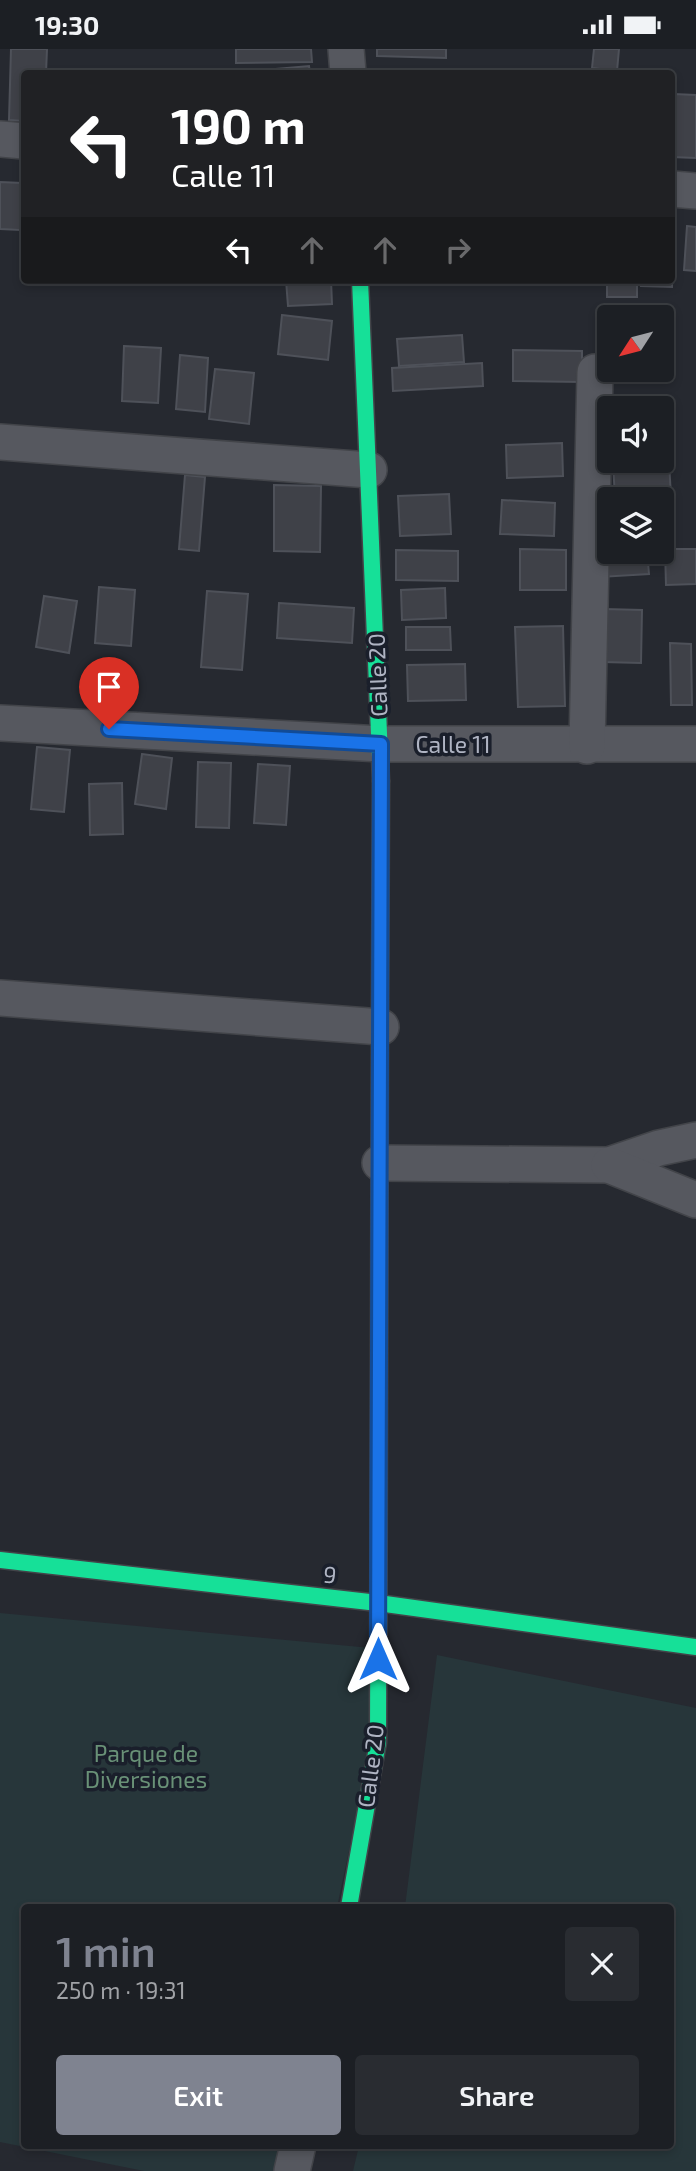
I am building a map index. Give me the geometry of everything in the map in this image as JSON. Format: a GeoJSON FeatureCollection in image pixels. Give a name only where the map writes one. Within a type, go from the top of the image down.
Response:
{"type":"FeatureCollection","features":[{"type":"Feature","properties":{"kind":"street"},"geometry":{"type":"LineString","coordinates":[[346,49],[348,70]]}},
{"type":"Feature","properties":{"kind":"street"},"geometry":{"type":"LineString","coordinates":[[0,139],[21,141]]}},
{"type":"Feature","properties":{"kind":"street"},"geometry":{"type":"LineString","coordinates":[[675,189],[696,191]]}},
{"type":"Feature","properties":{"kind":"street","name":"Calle 20"},"geometry":{"type":"LineString","coordinates":[[350,1904],[378,1742],[381,744],[360,284]]}},
{"type":"Feature","properties":{"kind":"street"},"geometry":{"type":"LineString","coordinates":[[587,745],[594,372]]}},
{"type":"Feature","properties":{"kind":"street"},"geometry":{"type":"LineString","coordinates":[[0,442],[369,470]]}},
{"type":"Feature","properties":{"kind":"street","name":"Calle 11"},"geometry":{"type":"LineString","coordinates":[[0,723],[381,744],[696,744]]}},
{"type":"Feature","properties":{"kind":"street"},"geometry":{"type":"LineString","coordinates":[[0,998],[381,1027]]}},
{"type":"Feature","properties":{"kind":"street"},"geometry":{"type":"LineString","coordinates":[[380,1163],[609,1165],[659,1148],[696,1140]]}},
{"type":"Feature","properties":{"kind":"street"},"geometry":{"type":"LineString","coordinates":[[609,1165],[696,1200]]}},
{"type":"Feature","properties":{"kind":"street","name":"9"},"geometry":{"type":"LineString","coordinates":[[0,1560],[378,1603],[696,1647]]}},
{"type":"Feature","properties":{"kind":"street"},"geometry":{"type":"LineString","coordinates":[[292,2171],[297,2149]]}},
{"type":"Feature","properties":{"kind":"green space","name":"Parque de Diversiones"},"geometry":{"type":"Polygon","coordinates":[[[0,1613],[392,1650],[338,1904],[21,1904],[21,2146],[0,2142],[0,1613]]]}},
{"type":"Feature","properties":{"kind":"green space"},"geometry":{"type":"Polygon","coordinates":[[[437,1655],[696,1708],[696,2171],[353,2171],[358,2149],[674,2149],[674,1904],[405,1904],[437,1655]]]}},
{"type":"Feature","properties":{"kind":"green space","name":"Parque de Diversiones"},"geometry":{"type":"Polygon","coordinates":[[[35,2149],[285,2149],[281,2171],[144,2171],[35,2149]]]}},
{"type":"Feature","properties":{"kind":"building"},"geometry":{"type":"Polygon","coordinates":[[[11,49],[47,49],[46,70],[21,70],[21,121],[9,120],[11,49]]]}},
{"type":"Feature","properties":{"kind":"building"},"geometry":{"type":"Polygon","coordinates":[[[236,49],[311,49],[312,62],[236,63],[236,49]]]}},
{"type":"Feature","properties":{"kind":"building"},"geometry":{"type":"Polygon","coordinates":[[[377,49],[446,49],[446,58],[377,56],[377,49]]]}},
{"type":"Feature","properties":{"kind":"building"},"geometry":{"type":"Polygon","coordinates":[[[594,49],[619,49],[617,70],[592,68],[594,49]]]}},
{"type":"Feature","properties":{"kind":"building"},"geometry":{"type":"Polygon","coordinates":[[[309,66],[310,70],[265,70],[309,66]]]}},
{"type":"Feature","properties":{"kind":"building"},"geometry":{"type":"Polygon","coordinates":[[[675,94],[696,95],[696,158],[675,157],[675,94]]]}},
{"type":"Feature","properties":{"kind":"building"},"geometry":{"type":"Polygon","coordinates":[[[0,182],[21,183],[20,230],[0,229],[0,182]]]}},
{"type":"Feature","properties":{"kind":"building"},"geometry":{"type":"Polygon","coordinates":[[[687,226],[696,227],[696,271],[684,270],[687,226]]]}},
{"type":"Feature","properties":{"kind":"building"},"geometry":{"type":"Polygon","coordinates":[[[286,284],[331,284],[332,304],[288,306],[286,284]]]}},
{"type":"Feature","properties":{"kind":"building"},"geometry":{"type":"Polygon","coordinates":[[[607,284],[637,284],[637,297],[607,297],[607,284]]]}},
{"type":"Feature","properties":{"kind":"building"},"geometry":{"type":"Polygon","coordinates":[[[641,284],[672,284],[672,287],[641,284]]]}},
{"type":"Feature","properties":{"kind":"building"},"geometry":{"type":"Polygon","coordinates":[[[282,315],[332,321],[328,360],[278,354],[282,315]]]}},
{"type":"Feature","properties":{"kind":"building"},"geometry":{"type":"Polygon","coordinates":[[[462,335],[464,362],[399,366],[397,339],[462,335]]]}},
{"type":"Feature","properties":{"kind":"building"},"geometry":{"type":"Polygon","coordinates":[[[124,346],[161,348],[158,403],[122,401],[124,346]]]}},
{"type":"Feature","properties":{"kind":"building"},"geometry":{"type":"Polygon","coordinates":[[[513,350],[582,351],[582,382],[513,381],[513,350]]]}},
{"type":"Feature","properties":{"kind":"building"},"geometry":{"type":"Polygon","coordinates":[[[180,355],[208,358],[205,412],[176,409],[180,355]]]}},
{"type":"Feature","properties":{"kind":"building"},"geometry":{"type":"Polygon","coordinates":[[[482,363],[483,386],[393,391],[392,368],[482,363]]]}},
{"type":"Feature","properties":{"kind":"building"},"geometry":{"type":"Polygon","coordinates":[[[215,369],[254,373],[249,424],[209,419],[215,369]]]}},
{"type":"Feature","properties":{"kind":"building"},"geometry":{"type":"Polygon","coordinates":[[[562,443],[563,476],[507,478],[506,445],[562,443]]]}},
{"type":"Feature","properties":{"kind":"building"},"geometry":{"type":"Polygon","coordinates":[[[614,473],[670,473],[670,487],[614,487],[614,473]]]}},
{"type":"Feature","properties":{"kind":"building"},"geometry":{"type":"Polygon","coordinates":[[[185,475],[205,477],[199,551],[179,549],[185,475]]]}},
{"type":"Feature","properties":{"kind":"building"},"geometry":{"type":"Polygon","coordinates":[[[274,485],[321,486],[320,552],[274,551],[274,485]]]}},
{"type":"Feature","properties":{"kind":"building"},"geometry":{"type":"Polygon","coordinates":[[[449,494],[451,534],[400,536],[398,496],[449,494]]]}},
{"type":"Feature","properties":{"kind":"building"},"geometry":{"type":"Polygon","coordinates":[[[502,500],[555,503],[554,536],[500,534],[502,500]]]}},
{"type":"Feature","properties":{"kind":"building"},"geometry":{"type":"Polygon","coordinates":[[[520,549],[566,550],[566,590],[520,590],[520,549]]]}},
{"type":"Feature","properties":{"kind":"building"},"geometry":{"type":"Polygon","coordinates":[[[674,549],[696,549],[696,584],[666,585],[665,564],[674,564],[674,549]]]}},
{"type":"Feature","properties":{"kind":"building"},"geometry":{"type":"Polygon","coordinates":[[[396,550],[458,551],[458,581],[396,580],[396,550]]]}},
{"type":"Feature","properties":{"kind":"building"},"geometry":{"type":"Polygon","coordinates":[[[602,564],[648,564],[649,574],[600,577],[602,564]]]}},
{"type":"Feature","properties":{"kind":"building"},"geometry":{"type":"Polygon","coordinates":[[[99,587],[135,590],[131,646],[95,643],[99,587]]]}},
{"type":"Feature","properties":{"kind":"building"},"geometry":{"type":"Polygon","coordinates":[[[445,588],[446,618],[402,620],[401,590],[445,588]]]}},
{"type":"Feature","properties":{"kind":"building"},"geometry":{"type":"Polygon","coordinates":[[[207,591],[248,594],[242,670],[201,667],[207,591]]]}},
{"type":"Feature","properties":{"kind":"building"},"geometry":{"type":"Polygon","coordinates":[[[44,596],[77,601],[69,653],[36,647],[44,596]]]}},
{"type":"Feature","properties":{"kind":"building"},"geometry":{"type":"Polygon","coordinates":[[[279,603],[354,608],[352,643],[277,638],[279,603]]]}},
{"type":"Feature","properties":{"kind":"building"},"geometry":{"type":"Polygon","coordinates":[[[604,609],[642,610],[641,663],[603,662],[604,609]]]}},
{"type":"Feature","properties":{"kind":"building"},"geometry":{"type":"Polygon","coordinates":[[[563,626],[565,706],[518,707],[515,627],[563,626]]]}},
{"type":"Feature","properties":{"kind":"building"},"geometry":{"type":"Polygon","coordinates":[[[406,627],[450,627],[451,650],[406,650],[406,627]]]}},
{"type":"Feature","properties":{"kind":"building"},"geometry":{"type":"Polygon","coordinates":[[[670,643],[691,644],[692,705],[671,705],[670,643]]]}},
{"type":"Feature","properties":{"kind":"building"},"geometry":{"type":"Polygon","coordinates":[[[465,664],[466,700],[408,701],[407,665],[465,664]]]}},
{"type":"Feature","properties":{"kind":"building"},"geometry":{"type":"Polygon","coordinates":[[[37,747],[70,750],[64,812],[31,809],[37,747]]]}},
{"type":"Feature","properties":{"kind":"building"},"geometry":{"type":"Polygon","coordinates":[[[142,754],[172,758],[166,809],[135,804],[142,754]]]}},
{"type":"Feature","properties":{"kind":"building"},"geometry":{"type":"Polygon","coordinates":[[[198,762],[231,763],[229,828],[196,827],[198,762]]]}},
{"type":"Feature","properties":{"kind":"building"},"geometry":{"type":"Polygon","coordinates":[[[258,764],[290,766],[286,825],[254,823],[258,764]]]}},
{"type":"Feature","properties":{"kind":"building"},"geometry":{"type":"Polygon","coordinates":[[[122,783],[123,834],[90,835],[89,784],[122,783]]]}},
{"type":"Feature","properties":{"kind":"traffic: fast"},"geometry":{"type":"LineString","coordinates":[[360,284],[381,781]]}},
{"type":"Feature","properties":{"kind":"traffic: fast"},"geometry":{"type":"LineString","coordinates":[[350,1904],[378,1742],[380,1013]]}},
{"type":"Feature","properties":{"kind":"traffic: fast"},"geometry":{"type":"LineString","coordinates":[[0,1560],[378,1603],[696,1647]]}},
{"type":"Feature","properties":{"kind":"traffic: jam"},"geometry":{"type":"LineString","coordinates":[[380,1013],[381,781]]}},
{"type":"Feature","properties":{"kind":"route"},"geometry":{"type":"LineString","coordinates":[[109,729],[381,744],[378,1659]]}}]}
